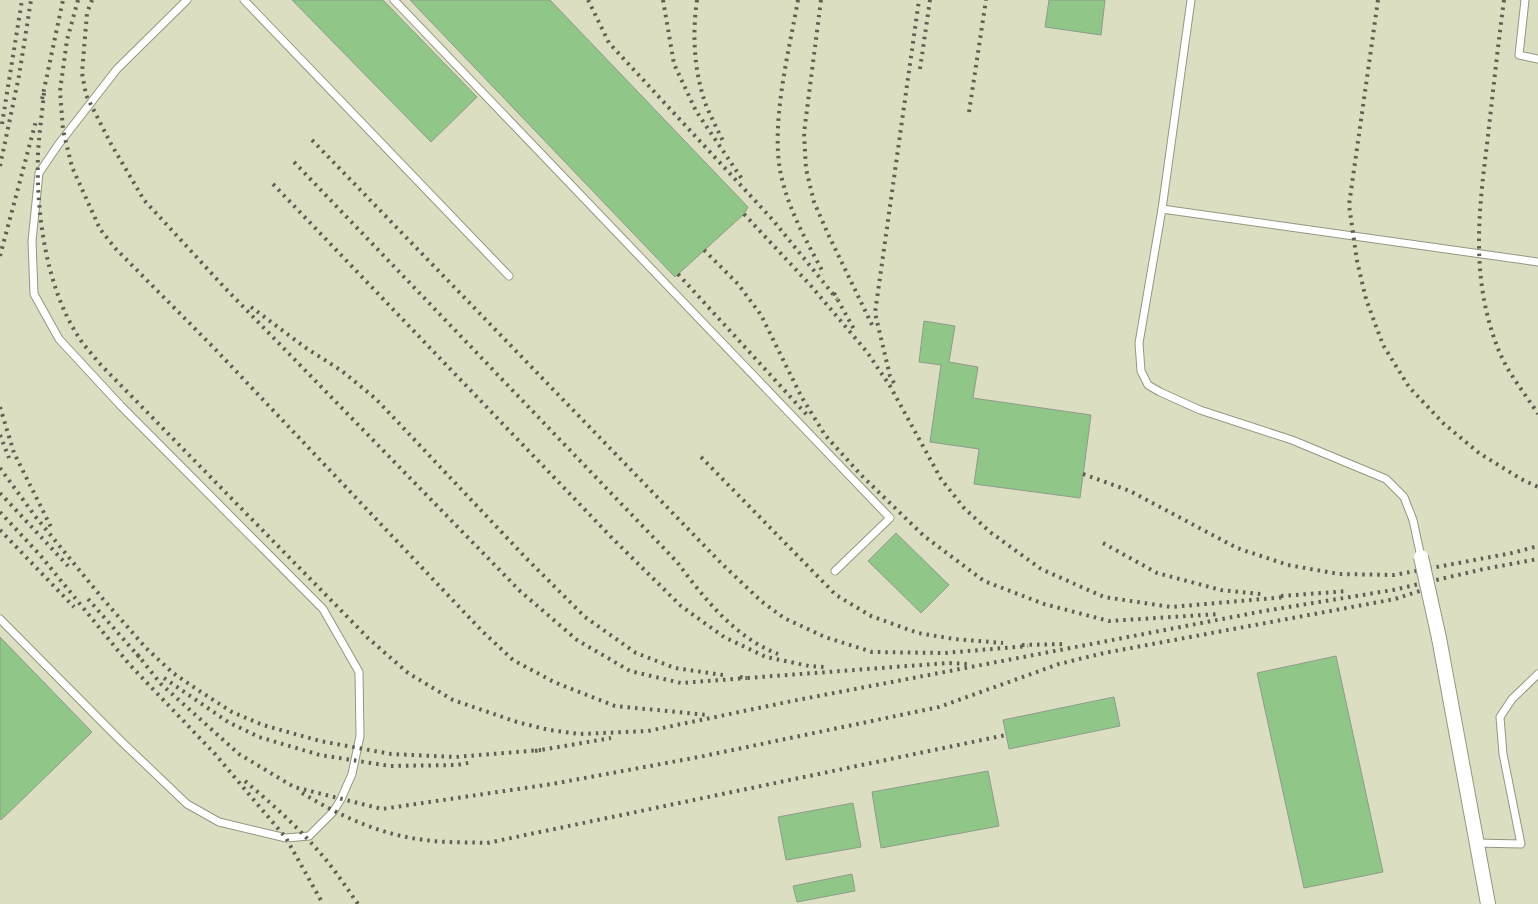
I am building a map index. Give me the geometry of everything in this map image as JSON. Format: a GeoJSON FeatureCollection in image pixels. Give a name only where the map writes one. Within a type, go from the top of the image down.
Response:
{"type":"FeatureCollection","features":[{"type":"Feature","properties":{"kind":"street"},"geometry":{"type":"LineString","coordinates":[[1421,557],[1439,638],[1475,843],[1488,904]]}},
{"type":"Feature","properties":{"kind":"lane"},"geometry":{"type":"LineString","coordinates":[[0,619],[121,741],[187,804],[218,822],[286,838],[306,837],[310,836],[333,812],[341,799],[352,774],[359,748],[359,672],[323,609],[121,406],[59,339],[34,294],[32,241],[38,173],[117,68],[187,0]]}},
{"type":"Feature","properties":{"kind":"lane"},"geometry":{"type":"LineString","coordinates":[[244,0],[509,276]]}},
{"type":"Feature","properties":{"kind":"lane"},"geometry":{"type":"LineString","coordinates":[[394,0],[890,518],[835,572]]}},
{"type":"Feature","properties":{"kind":"lane"},"geometry":{"type":"LineString","coordinates":[[1191,0],[1162,209],[1139,343],[1141,372],[1148,385],[1200,410],[1292,440],[1386,479],[1404,497],[1413,520],[1421,557]]}},
{"type":"Feature","properties":{"kind":"lane"},"geometry":{"type":"LineString","coordinates":[[1525,0],[1518,55],[1538,59]]}},
{"type":"Feature","properties":{"kind":"lane"},"geometry":{"type":"LineString","coordinates":[[1162,209],[1538,262]]}},
{"type":"Feature","properties":{"kind":"lane"},"geometry":{"type":"LineString","coordinates":[[1475,843],[1521,844],[1503,754],[1500,717],[1512,699],[1538,674]]}},
{"type":"Feature","properties":{"kind":"shaded area"},"geometry":{"type":"Polygon","coordinates":[[[0,0],[1538,0],[1538,904],[0,904],[0,0]]]}},
{"type":"Feature","properties":{"kind":"building"},"geometry":{"type":"Polygon","coordinates":[[[292,0],[383,0],[477,97],[431,142],[292,0]]]}},
{"type":"Feature","properties":{"kind":"building"},"geometry":{"type":"Polygon","coordinates":[[[410,0],[550,0],[748,207],[744,214],[675,277],[410,0]]]}},
{"type":"Feature","properties":{"kind":"building"},"geometry":{"type":"Polygon","coordinates":[[[1049,0],[1105,0],[1101,35],[1045,27],[1049,0]]]}},
{"type":"Feature","properties":{"kind":"building"},"geometry":{"type":"Polygon","coordinates":[[[924,321],[955,326],[949,362],[978,367],[973,398],[1091,415],[1080,498],[974,484],[979,449],[930,442],[941,365],[919,362],[924,321]]]}},
{"type":"Feature","properties":{"kind":"building"},"geometry":{"type":"Polygon","coordinates":[[[896,533],[949,585],[921,613],[868,561],[896,533]]]}},
{"type":"Feature","properties":{"kind":"building"},"geometry":{"type":"Polygon","coordinates":[[[0,637],[92,732],[1,820],[0,818],[0,637]]]}},
{"type":"Feature","properties":{"kind":"building"},"geometry":{"type":"Polygon","coordinates":[[[1336,656],[1383,872],[1304,888],[1257,673],[1336,656]]]}},
{"type":"Feature","properties":{"kind":"building"},"geometry":{"type":"Polygon","coordinates":[[[1114,697],[1120,726],[1009,749],[1003,720],[1114,697]]]}},
{"type":"Feature","properties":{"kind":"building"},"geometry":{"type":"Polygon","coordinates":[[[988,771],[999,826],[881,848],[872,792],[988,771]]]}},
{"type":"Feature","properties":{"kind":"building"},"geometry":{"type":"Polygon","coordinates":[[[853,803],[861,847],[786,860],[778,817],[853,803]]]}},
{"type":"Feature","properties":{"kind":"building"},"geometry":{"type":"Polygon","coordinates":[[[852,874],[855,891],[797,902],[793,886],[852,874]]]}},
{"type":"Feature","properties":{"kind":"railway"},"geometry":{"type":"LineString","coordinates":[[2,124],[22,0]]}},
{"type":"Feature","properties":{"kind":"railway"},"geometry":{"type":"LineString","coordinates":[[0,166],[19,76],[31,0]]}},
{"type":"Feature","properties":{"kind":"railway"},"geometry":{"type":"LineString","coordinates":[[42,99],[63,0]]}},
{"type":"Feature","properties":{"kind":"railway"},"geometry":{"type":"LineString","coordinates":[[78,0],[67,40],[60,91],[63,130],[72,167],[100,229],[115,248],[216,350],[481,630],[513,660],[554,682],[615,706],[708,715]]}},
{"type":"Feature","properties":{"kind":"railway"},"geometry":{"type":"LineString","coordinates":[[92,0],[87,13],[82,73],[86,95],[111,144],[144,200],[225,288],[520,591],[577,640],[630,671],[681,683],[747,678]]}},
{"type":"Feature","properties":{"kind":"railway"},"geometry":{"type":"LineString","coordinates":[[588,0],[609,43],[772,219],[837,299]]}},
{"type":"Feature","properties":{"kind":"railway"},"geometry":{"type":"LineString","coordinates":[[663,0],[674,64],[696,111],[742,179]]}},
{"type":"Feature","properties":{"kind":"railway"},"geometry":{"type":"LineString","coordinates":[[697,0],[694,40],[699,80],[706,105],[723,141]]}},
{"type":"Feature","properties":{"kind":"railway"},"geometry":{"type":"LineString","coordinates":[[798,0],[779,111],[778,155],[784,188],[789,201],[799,226],[824,274]]}},
{"type":"Feature","properties":{"kind":"railway"},"geometry":{"type":"LineString","coordinates":[[821,0],[804,133],[806,169],[814,202],[874,329]]}},
{"type":"Feature","properties":{"kind":"railway"},"geometry":{"type":"LineString","coordinates":[[894,383],[890,376],[875,313],[919,0]]}},
{"type":"Feature","properties":{"kind":"railway"},"geometry":{"type":"LineString","coordinates":[[920,69],[930,0]]}},
{"type":"Feature","properties":{"kind":"railway"},"geometry":{"type":"LineString","coordinates":[[969,112],[986,0]]}},
{"type":"Feature","properties":{"kind":"railway"},"geometry":{"type":"LineString","coordinates":[[1378,0],[1349,205],[1357,261],[1366,299],[1383,345],[1409,387],[1443,423],[1479,453],[1521,479],[1538,487]]}},
{"type":"Feature","properties":{"kind":"railway"},"geometry":{"type":"LineString","coordinates":[[1504,0],[1482,190],[1479,242],[1480,268],[1488,320],[1497,346],[1510,373],[1538,414]]}},
{"type":"Feature","properties":{"kind":"railway"},"geometry":{"type":"LineString","coordinates":[[44,93],[38,154],[41,224],[45,248],[58,295],[67,316],[83,343],[99,363],[368,638],[408,673],[453,700],[517,722],[549,730],[580,734],[648,731],[792,701],[1264,611],[1393,590],[1484,569],[1538,559]]}},
{"type":"Feature","properties":{"kind":"railway"},"geometry":{"type":"LineString","coordinates":[[0,256],[36,121]]}},
{"type":"Feature","properties":{"kind":"railway"},"geometry":{"type":"LineString","coordinates":[[312,140],[721,563],[761,601],[784,618],[825,637],[872,652],[944,653],[1028,646]]}},
{"type":"Feature","properties":{"kind":"railway"},"geometry":{"type":"LineString","coordinates":[[294,162],[677,562],[721,615],[747,638],[778,654]]}},
{"type":"Feature","properties":{"kind":"railway"},"geometry":{"type":"LineString","coordinates":[[273,184],[613,539],[681,606],[724,637],[766,657],[809,666],[825,667]]}},
{"type":"Feature","properties":{"kind":"railway"},"geometry":{"type":"LineString","coordinates":[[744,214],[812,287],[867,352],[890,386],[941,479],[964,508],[990,532],[1041,569],[1104,597],[1171,607],[1286,597]]}},
{"type":"Feature","properties":{"kind":"railway"},"geometry":{"type":"LineString","coordinates":[[704,250],[738,284],[761,315],[801,396],[825,435],[861,475],[924,536],[984,581],[1044,604],[1109,621],[1219,614]]}},
{"type":"Feature","properties":{"kind":"railway"},"geometry":{"type":"LineString","coordinates":[[678,274],[807,415]]}},
{"type":"Feature","properties":{"kind":"railway"},"geometry":{"type":"LineString","coordinates":[[834,293],[855,331]]}},
{"type":"Feature","properties":{"kind":"railway"},"geometry":{"type":"LineString","coordinates":[[251,307],[306,348],[342,371],[376,399],[526,558],[585,617],[636,653],[675,668],[723,675]]}},
{"type":"Feature","properties":{"kind":"railway"},"geometry":{"type":"LineString","coordinates":[[0,407],[14,453],[51,527]]}},
{"type":"Feature","properties":{"kind":"railway"},"geometry":{"type":"LineString","coordinates":[[0,435],[9,458]]}},
{"type":"Feature","properties":{"kind":"railway"},"geometry":{"type":"LineString","coordinates":[[701,457],[836,595],[871,616],[918,633],[954,639],[1003,643]]}},
{"type":"Feature","properties":{"kind":"railway"},"geometry":{"type":"LineString","coordinates":[[0,468],[35,516],[146,648],[173,673],[232,712],[263,725],[320,741],[391,754],[455,757],[541,750]]}},
{"type":"Feature","properties":{"kind":"railway"},"geometry":{"type":"LineString","coordinates":[[1083,474],[1130,491],[1237,548],[1288,565],[1339,574],[1394,575],[1512,553],[1538,546]]}},
{"type":"Feature","properties":{"kind":"railway"},"geometry":{"type":"LineString","coordinates":[[0,493],[68,566]]}},
{"type":"Feature","properties":{"kind":"railway"},"geometry":{"type":"LineString","coordinates":[[0,512],[40,555],[129,664],[215,754],[286,838],[323,904]]}},
{"type":"Feature","properties":{"kind":"railway"},"geometry":{"type":"LineString","coordinates":[[0,530],[74,607]]}},
{"type":"Feature","properties":{"kind":"railway"},"geometry":{"type":"LineString","coordinates":[[1103,543],[1157,573],[1221,590],[1261,594]]}},
{"type":"Feature","properties":{"kind":"railway"},"geometry":{"type":"LineString","coordinates":[[137,654],[161,684],[239,754],[294,787],[382,809],[552,784],[699,757],[939,707],[1059,664],[1104,653],[1395,599],[1429,588]]}},
{"type":"Feature","properties":{"kind":"railway"},"geometry":{"type":"LineString","coordinates":[[1281,596],[1348,591]]}},
{"type":"Feature","properties":{"kind":"railway"},"geometry":{"type":"LineString","coordinates":[[88,599],[141,659]]}},
{"type":"Feature","properties":{"kind":"railway"},"geometry":{"type":"LineString","coordinates":[[1022,645],[1065,644]]}},
{"type":"Feature","properties":{"kind":"railway"},"geometry":{"type":"LineString","coordinates":[[740,677],[948,663],[967,664]]}},
{"type":"Feature","properties":{"kind":"railway"},"geometry":{"type":"LineString","coordinates":[[164,678],[228,722],[259,737],[320,755],[390,766],[457,765],[473,762]]}},
{"type":"Feature","properties":{"kind":"railway"},"geometry":{"type":"LineString","coordinates":[[302,793],[346,817],[393,834],[433,841],[487,843],[1006,735]]}},
{"type":"Feature","properties":{"kind":"railway"},"geometry":{"type":"LineString","coordinates":[[535,751],[611,738]]}},
{"type":"Feature","properties":{"kind":"railway"},"geometry":{"type":"LineString","coordinates":[[245,781],[312,844],[331,866],[358,904]]}}]}
